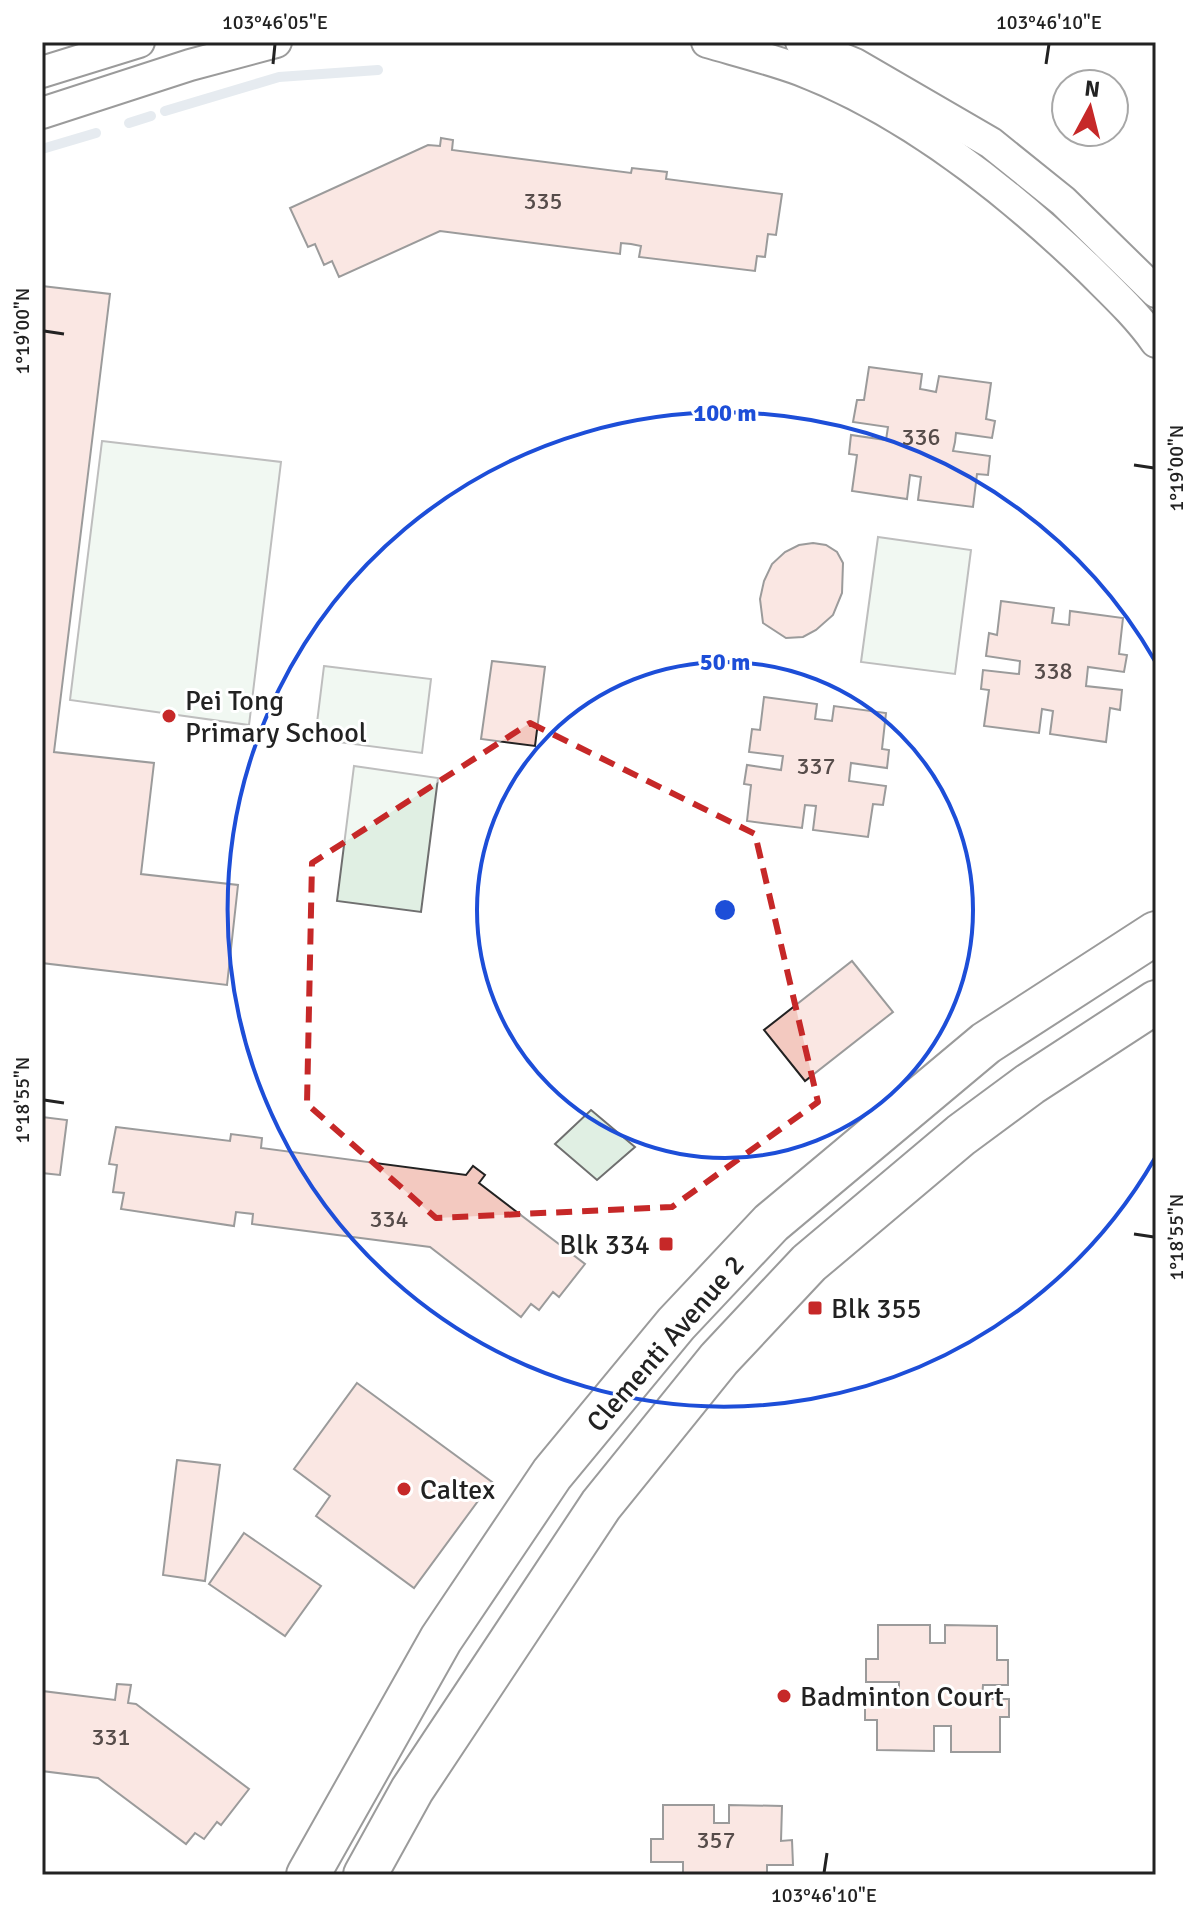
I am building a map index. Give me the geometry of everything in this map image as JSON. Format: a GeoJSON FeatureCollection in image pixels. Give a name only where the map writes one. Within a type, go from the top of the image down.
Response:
{"type":"FeatureCollection","features":[{"type":"Feature","properties":{"kind":"main road","name":"Clementi Avenue 2"},"geometry":{"type":"LineString","coordinates":[[308,1875],[441,1639],[552,1474],[676,1324],[771,1223],[986,1043],[1156,933]]}},
{"type":"Feature","properties":{"kind":"main road","name":"Clementi Avenue 2"},"geometry":{"type":"LineString","coordinates":[[365,1875],[412,1790],[601,1505],[719,1359],[809,1263],[961,1135],[1030,1084],[1156,1002]]}},
{"type":"Feature","properties":{"kind":"street"},"geometry":{"type":"LineString","coordinates":[[42,72],[139,42]]}},
{"type":"Feature","properties":{"kind":"street"},"geometry":{"type":"LineString","coordinates":[[42,113],[190,65],[276,42]]}},
{"type":"Feature","properties":{"kind":"street"},"geometry":{"type":"LineString","coordinates":[[707,42],[801,71],[879,108],[926,138],[1043,225],[1141,320],[1156,342]]}},
{"type":"Feature","properties":{"kind":"street"},"geometry":{"type":"LineString","coordinates":[[801,42],[855,64],[991,143],[1063,201],[1156,292]]}},
{"type":"Feature","properties":{"kind":"highlighted area"},"geometry":{"type":"Polygon","coordinates":[[[530,723],[755,834],[818,1102],[672,1207],[436,1218],[307,1104],[312,863],[530,723]]]}},
{"type":"Feature","properties":{"kind":"green space"},"geometry":{"type":"Polygon","coordinates":[[[102,441],[281,462],[249,725],[70,700],[102,441]]]}},
{"type":"Feature","properties":{"kind":"green space"},"geometry":{"type":"Polygon","coordinates":[[[878,537],[971,550],[955,674],[861,662],[878,537]]]}},
{"type":"Feature","properties":{"kind":"green space"},"geometry":{"type":"Polygon","coordinates":[[[324,666],[431,679],[422,753],[315,739],[324,666]]]}},
{"type":"Feature","properties":{"kind":"green space"},"geometry":{"type":"Polygon","coordinates":[[[354,766],[438,778],[421,912],[337,901],[354,766]]]}},
{"type":"Feature","properties":{"kind":"green space"},"geometry":{"type":"Polygon","coordinates":[[[591,1110],[635,1147],[597,1180],[555,1144],[591,1110]]]}},
{"type":"Feature","properties":{"kind":"building"},"geometry":{"type":"Polygon","coordinates":[[[441,138],[453,140],[452,150],[631,173],[632,168],[667,172],[666,179],[782,194],[776,235],[768,234],[765,257],[757,256],[755,271],[639,257],[641,246],[631,244],[621,243],[620,254],[440,231],[339,277],[332,261],[324,265],[315,244],[308,247],[290,208],[428,145],[440,146],[441,138]]]}},
{"type":"Feature","properties":{"kind":"building"},"geometry":{"type":"Polygon","coordinates":[[[42,286],[110,294],[54,752],[154,763],[141,874],[238,885],[227,985],[42,963],[42,286]]]}},
{"type":"Feature","properties":{"kind":"building"},"geometry":{"type":"Polygon","coordinates":[[[869,367],[922,374],[920,389],[936,392],[939,376],[991,383],[986,419],[995,421],[992,438],[956,433],[953,451],[990,456],[988,475],[977,474],[973,507],[918,500],[921,477],[910,475],[907,499],[852,491],[857,455],[849,454],[851,435],[886,440],[888,427],[853,422],[857,400],[864,400],[869,367]]]}},
{"type":"Feature","properties":{"kind":"building"},"geometry":{"type":"Polygon","coordinates":[[[813,543],[826,545],[837,552],[843,563],[842,593],[833,615],[816,630],[803,637],[786,638],[763,623],[760,599],[764,581],[772,564],[785,552],[813,543]]]}},
{"type":"Feature","properties":{"kind":"building"},"geometry":{"type":"Polygon","coordinates":[[[1001,601],[1054,608],[1052,623],[1069,625],[1070,611],[1123,618],[1119,654],[1127,655],[1124,672],[1088,667],[1086,686],[1122,690],[1120,710],[1110,708],[1106,742],[1050,734],[1053,711],[1042,709],[1039,733],[984,726],[989,690],[981,689],[983,670],[1019,674],[1020,661],[986,656],[989,633],[997,635],[1001,601]]]}},
{"type":"Feature","properties":{"kind":"building"},"geometry":{"type":"Polygon","coordinates":[[[492,661],[545,667],[535,746],[481,739],[492,661]]]}},
{"type":"Feature","properties":{"kind":"building"},"geometry":{"type":"Polygon","coordinates":[[[764,697],[817,704],[815,719],[832,721],[834,706],[886,713],[882,749],[889,750],[887,768],[851,763],[849,781],[886,786],[883,805],[873,804],[868,837],[813,830],[816,806],[805,805],[802,828],[747,821],[751,785],[744,784],[747,765],[781,770],[783,756],[749,752],[752,729],[760,730],[764,697]]]}},
{"type":"Feature","properties":{"kind":"building"},"geometry":{"type":"Polygon","coordinates":[[[852,961],[893,1012],[805,1081],[764,1030],[852,961]]]}},
{"type":"Feature","properties":{"kind":"building"},"geometry":{"type":"Polygon","coordinates":[[[42,1117],[67,1120],[60,1175],[42,1173],[42,1117]]]}},
{"type":"Feature","properties":{"kind":"building"},"geometry":{"type":"Polygon","coordinates":[[[116,1127],[230,1141],[231,1134],[262,1138],[261,1148],[466,1175],[473,1166],[485,1175],[479,1183],[585,1264],[559,1297],[553,1292],[539,1310],[531,1304],[521,1317],[430,1247],[252,1224],[253,1214],[236,1212],[234,1226],[121,1209],[124,1193],[113,1192],[117,1165],[109,1164],[116,1127]]]}},
{"type":"Feature","properties":{"kind":"building","name":"Caltex"},"geometry":{"type":"Polygon","coordinates":[[[357,1383],[492,1482],[414,1588],[316,1516],[330,1496],[294,1469],[357,1383]]]}},
{"type":"Feature","properties":{"kind":"building"},"geometry":{"type":"Polygon","coordinates":[[[177,1460],[220,1465],[205,1581],[163,1575],[177,1460]]]}},
{"type":"Feature","properties":{"kind":"building"},"geometry":{"type":"Polygon","coordinates":[[[244,1533],[321,1586],[285,1636],[209,1584],[244,1533]]]}},
{"type":"Feature","properties":{"kind":"building"},"geometry":{"type":"Polygon","coordinates":[[[878,1625],[930,1625],[930,1643],[945,1643],[945,1625],[997,1626],[997,1660],[1008,1660],[1008,1685],[983,1685],[982,1699],[1009,1699],[1009,1717],[1000,1717],[1000,1752],[951,1752],[951,1726],[934,1726],[934,1751],[877,1750],[877,1720],[865,1720],[865,1696],[899,1697],[899,1682],[866,1682],[866,1659],[878,1659],[878,1625]]]}},
{"type":"Feature","properties":{"kind":"building"},"geometry":{"type":"Polygon","coordinates":[[[117,1684],[131,1685],[128,1703],[136,1704],[249,1789],[221,1825],[217,1822],[204,1839],[195,1833],[186,1844],[98,1778],[42,1771],[42,1691],[115,1700],[117,1684]]]}},
{"type":"Feature","properties":{"kind":"building"},"geometry":{"type":"Polygon","coordinates":[[[663,1805],[714,1805],[714,1823],[729,1823],[729,1805],[782,1806],[781,1841],[792,1840],[793,1865],[767,1865],[767,1875],[683,1875],[683,1862],[651,1862],[651,1839],[663,1839],[663,1805]]]}},
{"type":"Feature","properties":{"kind":"waterway"},"geometry":{"type":"LineString","coordinates":[[165,111],[279,77],[378,70]]}},
{"type":"Feature","properties":{"kind":"waterway"},"geometry":{"type":"LineString","coordinates":[[129,123],[151,116]]}},
{"type":"Feature","properties":{"kind":"waterway"},"geometry":{"type":"LineString","coordinates":[[42,149],[96,133]]}},
{"type":"Feature","properties":{"kind":"place","name":"Pei Tong Primary School"},"geometry":{"type":"Point","coordinates":[169,716]}},
{"type":"Feature","properties":{"kind":"place","name":"Blk 334"},"geometry":{"type":"Point","coordinates":[666,1244]}},
{"type":"Feature","properties":{"kind":"place","name":"Blk 355"},"geometry":{"type":"Point","coordinates":[815,1308]}},
{"type":"Feature","properties":{"kind":"place","name":"Caltex"},"geometry":{"type":"Point","coordinates":[404,1489]}},
{"type":"Feature","properties":{"kind":"place","name":"Badminton Court"},"geometry":{"type":"Point","coordinates":[784,1696]}}]}
